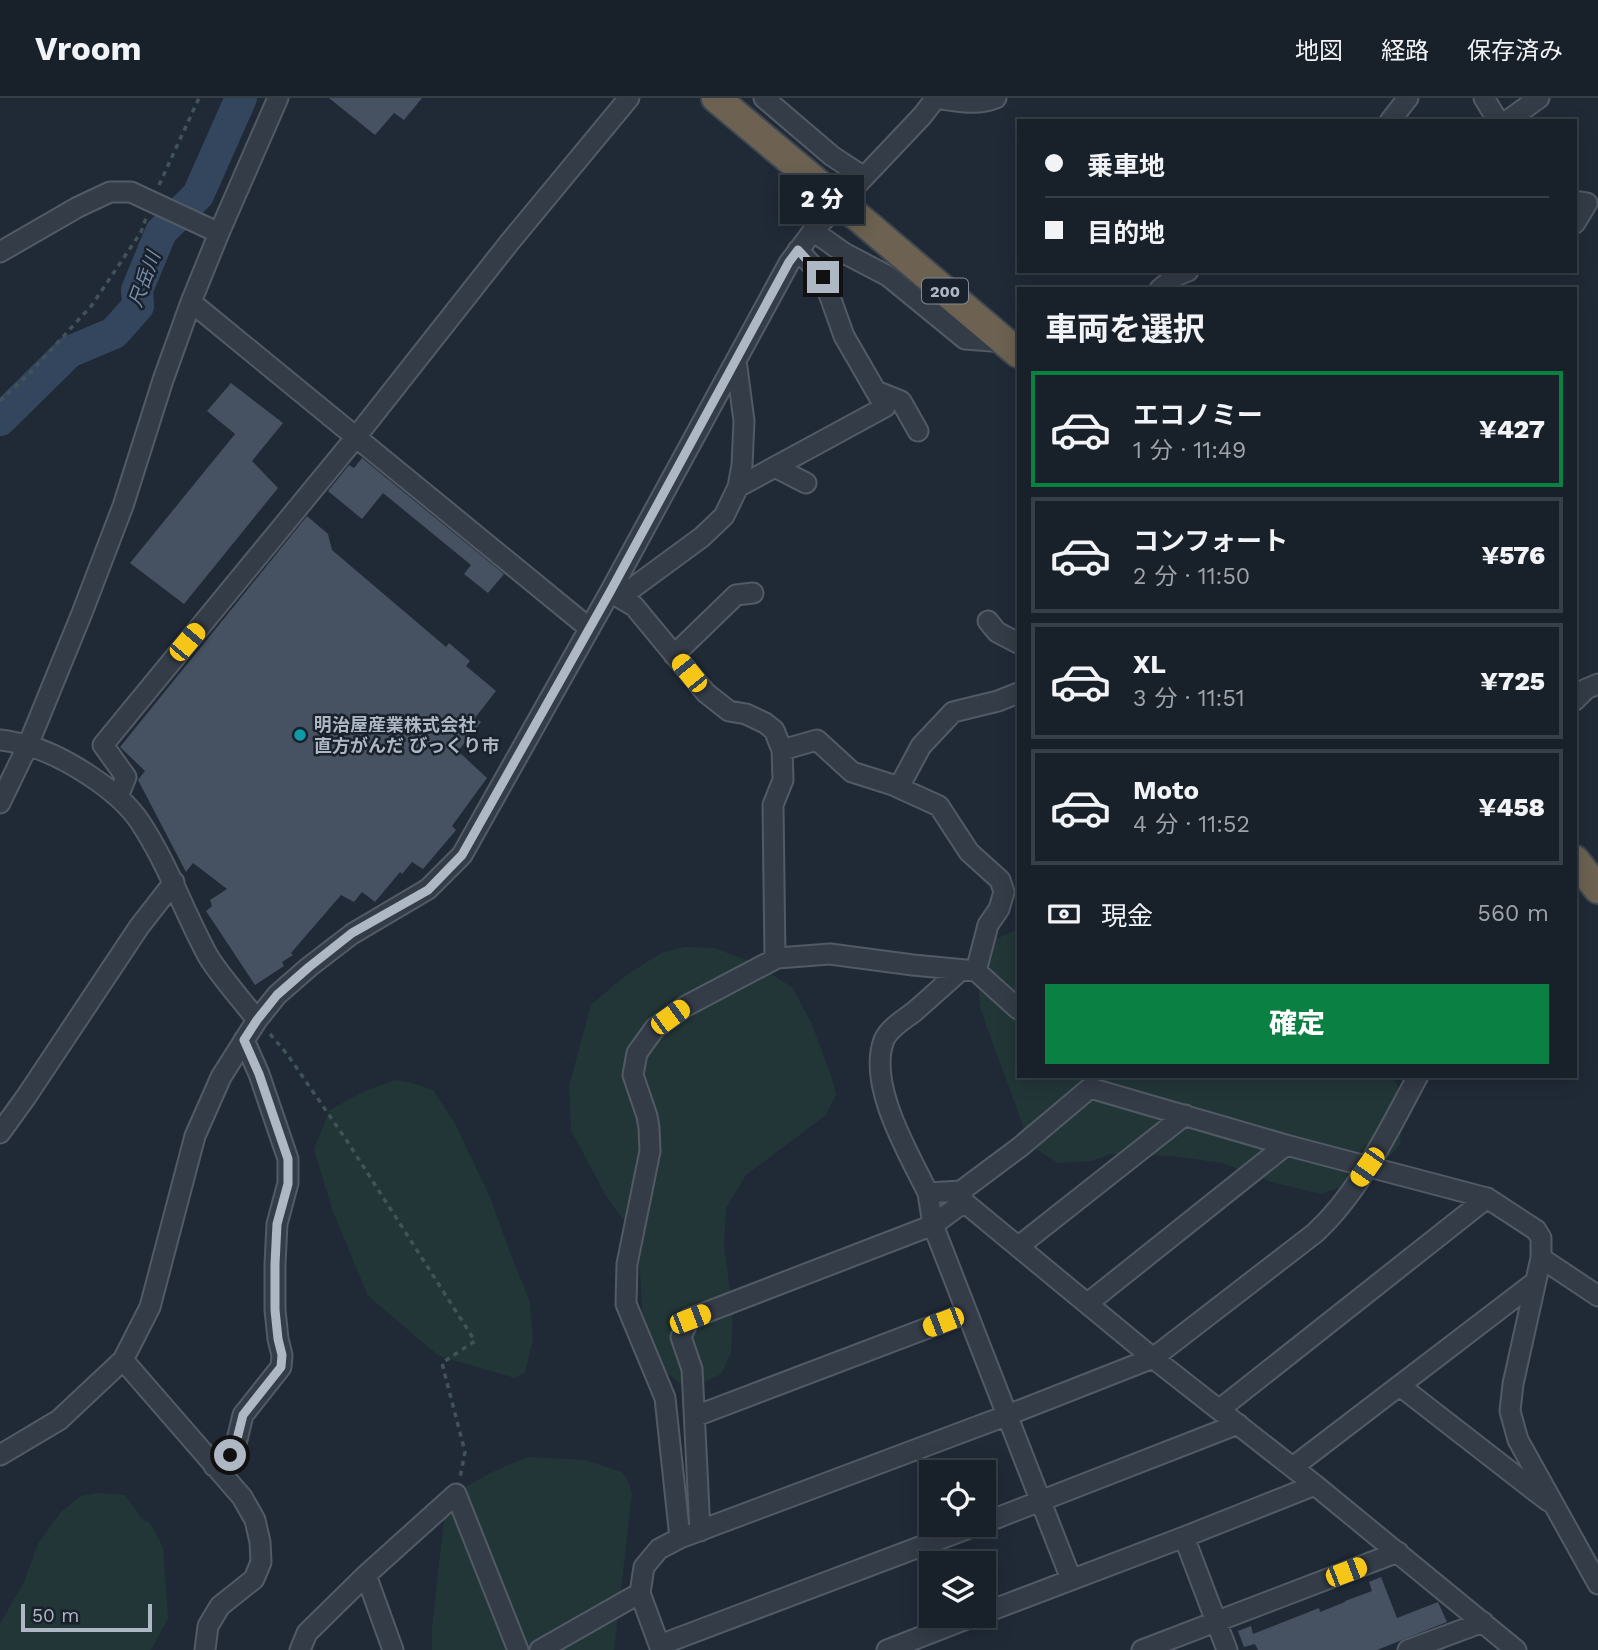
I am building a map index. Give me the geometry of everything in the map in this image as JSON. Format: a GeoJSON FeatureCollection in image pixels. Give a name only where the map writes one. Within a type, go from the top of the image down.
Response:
{"type":"FeatureCollection","features":[{"type":"Feature","properties":{"kind":"highway","name":"200"},"geometry":{"type":"LineString","coordinates":[[716,98],[1012,347]]}},
{"type":"Feature","properties":{"kind":"highway"},"geometry":{"type":"LineString","coordinates":[[1577,863],[1598,889]]}},
{"type":"Feature","properties":{"kind":"street"},"geometry":{"type":"LineString","coordinates":[[0,803],[28,746],[82,613],[123,506],[191,302],[278,98]]}},
{"type":"Feature","properties":{"kind":"street"},"geometry":{"type":"LineString","coordinates":[[118,797],[126,777],[103,745],[356,437],[628,98]]}},
{"type":"Feature","properties":{"kind":"street"},"geometry":{"type":"LineString","coordinates":[[764,98],[832,156],[864,177]]}},
{"type":"Feature","properties":{"kind":"street"},"geometry":{"type":"LineString","coordinates":[[0,1455],[59,1420],[123,1360],[150,1307],[195,1136],[221,1077],[257,1020],[277,995],[309,967],[352,933],[428,890],[462,855],[589,628],[613,594],[789,262],[813,231],[936,98],[970,103],[996,98]]}},
{"type":"Feature","properties":{"kind":"street"},"geometry":{"type":"LineString","coordinates":[[1392,119],[1408,98]]}},
{"type":"Feature","properties":{"kind":"street"},"geometry":{"type":"LineString","coordinates":[[1484,98],[1497,119]]}},
{"type":"Feature","properties":{"kind":"street"},"geometry":{"type":"LineString","coordinates":[[1510,119],[1539,98]]}},
{"type":"Feature","properties":{"kind":"street"},"geometry":{"type":"LineString","coordinates":[[1,247],[110,192],[131,192],[219,233]]}},
{"type":"Feature","properties":{"kind":"street"},"geometry":{"type":"LineString","coordinates":[[1577,201],[1587,203],[1577,220]]}},
{"type":"Feature","properties":{"kind":"street"},"geometry":{"type":"LineString","coordinates":[[813,231],[844,253],[888,276],[965,339],[1012,347]]}},
{"type":"Feature","properties":{"kind":"street"},"geometry":{"type":"LineString","coordinates":[[738,487],[885,407],[844,336],[823,277],[798,250]]}},
{"type":"Feature","properties":{"kind":"street"},"geometry":{"type":"LineString","coordinates":[[1162,287],[1183,273]]}},
{"type":"Feature","properties":{"kind":"street"},"geometry":{"type":"LineString","coordinates":[[191,302],[589,628]]}},
{"type":"Feature","properties":{"kind":"street"},"geometry":{"type":"LineString","coordinates":[[613,594],[634,587],[702,537],[724,516],[738,487],[742,466],[744,421],[736,360]]}},
{"type":"Feature","properties":{"kind":"street"},"geometry":{"type":"LineString","coordinates":[[876,391],[901,401],[918,430]]}},
{"type":"Feature","properties":{"kind":"street"},"geometry":{"type":"LineString","coordinates":[[775,467],[806,483]]}},
{"type":"Feature","properties":{"kind":"street"},"geometry":{"type":"LineString","coordinates":[[674,655],[736,595],[753,593]]}},
{"type":"Feature","properties":{"kind":"street"},"geometry":{"type":"LineString","coordinates":[[613,594],[634,606],[706,693],[729,711],[746,714],[774,730],[782,750],[783,780],[773,805],[775,959]]}},
{"type":"Feature","properties":{"kind":"street"},"geometry":{"type":"LineString","coordinates":[[988,621],[997,632],[1017,642]]}},
{"type":"Feature","properties":{"kind":"street"},"geometry":{"type":"LineString","coordinates":[[1577,698],[1586,689],[1598,684]]}},
{"type":"Feature","properties":{"kind":"street"},"geometry":{"type":"LineString","coordinates":[[899,787],[921,746],[953,712],[1017,693]]}},
{"type":"Feature","properties":{"kind":"street"},"geometry":{"type":"LineString","coordinates":[[0,740],[28,746],[64,760],[118,797],[139,820],[174,883],[209,957],[257,1020]]}},
{"type":"Feature","properties":{"kind":"street"},"geometry":{"type":"LineString","coordinates":[[782,750],[817,740],[852,772],[899,787],[939,806],[969,852],[1000,880],[1003,891],[999,909],[988,925],[968,971],[899,1023],[884,1039],[881,1083],[888,1109],[928,1193],[933,1225],[1071,1579]]}},
{"type":"Feature","properties":{"kind":"street"},"geometry":{"type":"LineString","coordinates":[[0,1133],[139,927],[174,883]]}},
{"type":"Feature","properties":{"kind":"street"},"geometry":{"type":"LineString","coordinates":[[680,1538],[664,1398],[626,1304],[627,1264],[650,1152],[647,1115],[633,1075],[637,1054],[655,1028],[686,1006],[775,959],[830,954],[968,971],[1017,1008]]}},
{"type":"Feature","properties":{"kind":"street"},"geometry":{"type":"LineString","coordinates":[[214,1466],[230,1455],[235,1447],[243,1415],[281,1367],[282,1355],[275,1310],[275,1264],[277,1224],[288,1184],[288,1159],[259,1074],[244,1040]]}},
{"type":"Feature","properties":{"kind":"street"},"geometry":{"type":"LineString","coordinates":[[948,1537],[660,1648],[640,1593],[644,1567],[659,1549],[680,1538],[1153,1357],[1331,1218],[1367,1167],[1417,1078]]}},
{"type":"Feature","properties":{"kind":"street"},"geometry":{"type":"LineString","coordinates":[[700,1531],[692,1369],[681,1337],[690,1319],[933,1225],[1086,1082],[1286,1145],[1487,1198],[1536,1230],[1541,1238],[1541,1258],[1513,1384],[1510,1411],[1518,1440],[1598,1584]]}},
{"type":"Feature","properties":{"kind":"street"},"geometry":{"type":"LineString","coordinates":[[1019,1246],[1185,1115]]}},
{"type":"Feature","properties":{"kind":"street"},"geometry":{"type":"LineString","coordinates":[[1088,1303],[1286,1145]]}},
{"type":"Feature","properties":{"kind":"street"},"geometry":{"type":"LineString","coordinates":[[928,1193],[963,1196],[1153,1357],[1293,1467],[1516,1650]]}},
{"type":"Feature","properties":{"kind":"street"},"geometry":{"type":"LineString","coordinates":[[1220,1409],[1487,1198]]}},
{"type":"Feature","properties":{"kind":"street"},"geometry":{"type":"LineString","coordinates":[[1541,1258],[1598,1296]]}},
{"type":"Feature","properties":{"kind":"street"},"geometry":{"type":"LineString","coordinates":[[1293,1467],[1535,1282]]}},
{"type":"Feature","properties":{"kind":"street"},"geometry":{"type":"LineString","coordinates":[[696,1416],[967,1313]]}},
{"type":"Feature","properties":{"kind":"street"},"geometry":{"type":"LineString","coordinates":[[123,1360],[242,1497],[255,1520],[261,1562],[254,1579],[220,1606],[208,1626],[205,1650]]}},
{"type":"Feature","properties":{"kind":"street"},"geometry":{"type":"LineString","coordinates":[[1399,1385],[1555,1506]]}},
{"type":"Feature","properties":{"kind":"street"},"geometry":{"type":"LineString","coordinates":[[996,1519],[1238,1424]]}},
{"type":"Feature","properties":{"kind":"street"},"geometry":{"type":"LineString","coordinates":[[996,1608],[1315,1485]]}},
{"type":"Feature","properties":{"kind":"street"},"geometry":{"type":"LineString","coordinates":[[300,1650],[307,1633],[366,1575],[456,1494],[518,1650]]}},
{"type":"Feature","properties":{"kind":"street"},"geometry":{"type":"LineString","coordinates":[[1184,1537],[1227,1650]]}},
{"type":"Feature","properties":{"kind":"street"},"geometry":{"type":"LineString","coordinates":[[1142,1650],[1398,1552]]}},
{"type":"Feature","properties":{"kind":"street"},"geometry":{"type":"LineString","coordinates":[[366,1575],[393,1650]]}},
{"type":"Feature","properties":{"kind":"street"},"geometry":{"type":"LineString","coordinates":[[540,1650],[640,1593]]}},
{"type":"Feature","properties":{"kind":"street"},"geometry":{"type":"LineString","coordinates":[[1408,1650],[1483,1622]]}},
{"type":"Feature","properties":{"kind":"street"},"geometry":{"type":"LineString","coordinates":[[887,1650],[943,1628]]}},
{"type":"Feature","properties":{"kind":"path"},"geometry":{"type":"LineString","coordinates":[[0,401],[30,373],[92,305],[141,232],[199,98]]}},
{"type":"Feature","properties":{"kind":"path"},"geometry":{"type":"LineString","coordinates":[[257,1020],[287,1054],[340,1130],[475,1341],[442,1363],[465,1452],[456,1494]]}},
{"type":"Feature","properties":{"kind":"green space"},"geometry":{"type":"Polygon","coordinates":[[[1017,929],[1017,1078],[1392,1078],[1398,1086],[1403,1111],[1400,1144],[1385,1162],[1349,1184],[1321,1194],[1271,1182],[1223,1163],[1171,1156],[1111,1154],[1092,1161],[1058,1163],[1030,1145],[980,1008],[978,978],[996,939],[1017,929]]]}},
{"type":"Feature","properties":{"kind":"green space"},"geometry":{"type":"Polygon","coordinates":[[[684,947],[715,948],[753,963],[792,987],[812,1024],[836,1095],[826,1115],[746,1175],[726,1208],[724,1246],[733,1312],[731,1353],[721,1374],[703,1383],[679,1383],[656,1363],[643,1327],[640,1270],[633,1233],[605,1194],[571,1130],[569,1086],[591,1005],[624,977],[661,953],[684,947]]]}},
{"type":"Feature","properties":{"kind":"green space"},"geometry":{"type":"Polygon","coordinates":[[[395,1080],[433,1090],[454,1122],[490,1197],[529,1299],[533,1339],[525,1372],[515,1378],[439,1356],[368,1296],[332,1209],[314,1149],[330,1110],[365,1091],[395,1080]]]}},
{"type":"Feature","properties":{"kind":"green space"},"geometry":{"type":"Polygon","coordinates":[[[528,1457],[585,1460],[622,1472],[627,1479],[632,1493],[614,1650],[432,1650],[444,1520],[461,1490],[490,1473],[528,1457]]]}},
{"type":"Feature","properties":{"kind":"green space"},"geometry":{"type":"Polygon","coordinates":[[[96,1493],[125,1495],[141,1518],[150,1523],[163,1547],[168,1618],[151,1650],[0,1650],[0,1624],[24,1582],[38,1544],[61,1512],[81,1496],[96,1493]]]}},
{"type":"Feature","properties":{"kind":"building"},"geometry":{"type":"Polygon","coordinates":[[[329,98],[422,98],[404,120],[394,113],[375,135],[329,98]]]}},
{"type":"Feature","properties":{"kind":"building"},"geometry":{"type":"Polygon","coordinates":[[[231,383],[283,423],[252,461],[278,488],[184,604],[130,563],[235,434],[207,411],[231,383]]]}},
{"type":"Feature","properties":{"kind":"building"},"geometry":{"type":"Polygon","coordinates":[[[362,458],[504,574],[488,593],[464,574],[471,565],[383,493],[362,519],[328,491],[349,465],[354,468],[362,458]]]}},
{"type":"Feature","properties":{"kind":"building","name":"明治屋産業株式会社 直方がんだ びっくり市"},"geometry":{"type":"Polygon","coordinates":[[[307,516],[328,534],[332,550],[446,647],[449,643],[470,661],[466,666],[496,691],[475,718],[481,722],[458,751],[487,778],[452,826],[456,830],[423,869],[412,862],[375,902],[362,892],[354,902],[341,895],[291,953],[293,955],[282,962],[284,966],[255,985],[206,911],[212,906],[210,900],[227,889],[193,863],[186,872],[138,780],[145,771],[120,747],[307,516]]]}},
{"type":"Feature","properties":{"kind":"building"},"geometry":{"type":"Polygon","coordinates":[[[1381,1577],[1397,1618],[1438,1602],[1447,1622],[1377,1650],[1258,1650],[1255,1644],[1244,1647],[1238,1631],[1251,1626],[1253,1634],[1319,1608],[1320,1612],[1372,1591],[1369,1582],[1381,1577]]]}},
{"type":"Feature","properties":{"kind":"waterway","name":"尺岳川"},"geometry":{"type":"LineString","coordinates":[[0,420],[69,352],[114,333],[138,306],[137,290],[161,232],[198,195],[241,98]]}},
{"type":"Feature","properties":{"kind":"place","name":"明治屋産業株式会社 直方がんだ びっくり市"},"geometry":{"type":"Point","coordinates":[300,735]}},
{"type":"Feature","properties":{"kind":"route"},"geometry":{"type":"LineString","coordinates":[[230,1455],[235,1447],[243,1415],[281,1367],[282,1355],[275,1310],[275,1264],[277,1224],[288,1184],[288,1159],[259,1074],[244,1040],[277,995],[309,967],[352,933],[428,890],[462,855],[798,250],[823,277]]}}]}
